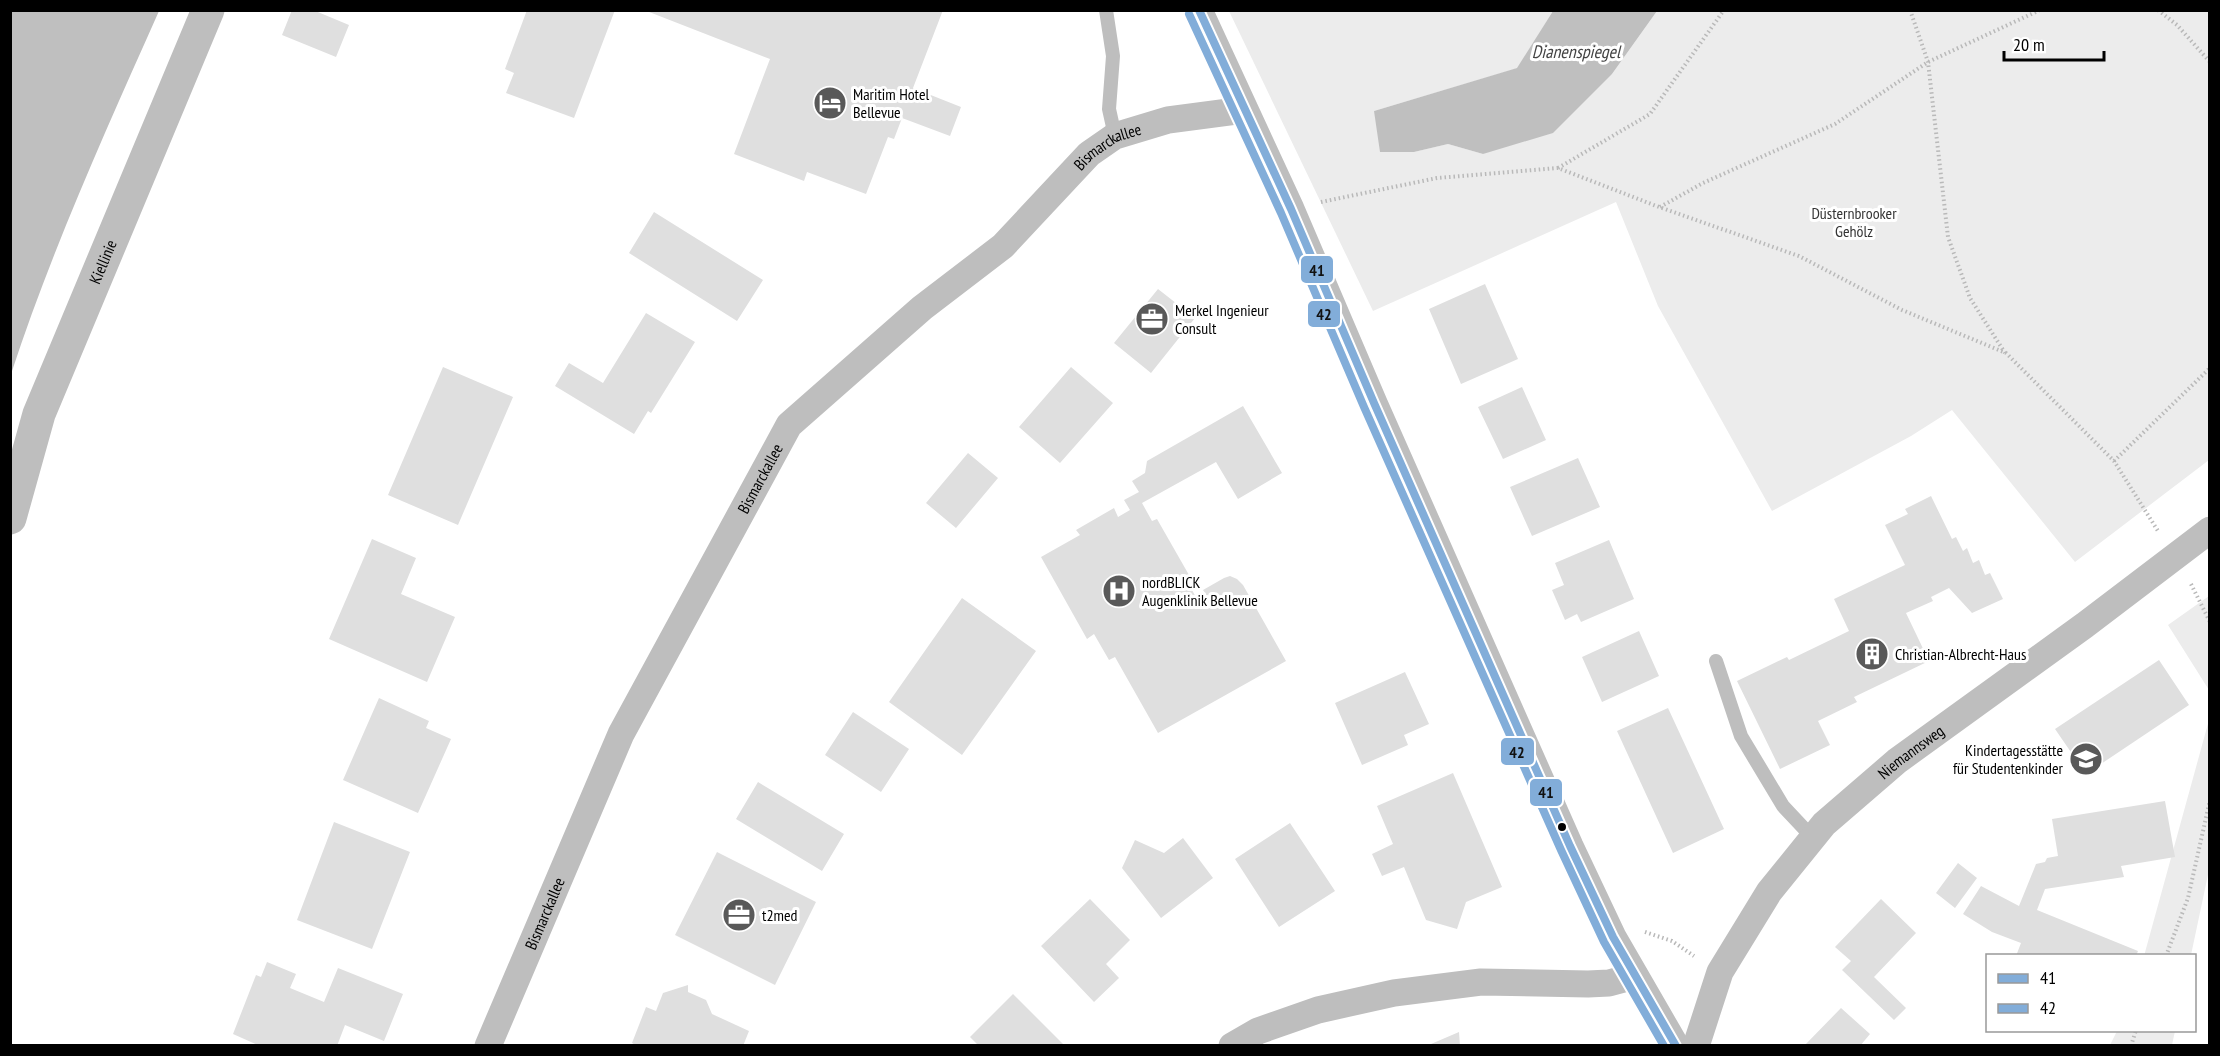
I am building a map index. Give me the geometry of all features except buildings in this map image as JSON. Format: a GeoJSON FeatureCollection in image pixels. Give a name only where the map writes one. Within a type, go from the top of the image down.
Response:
{"type":"FeatureCollection","features":[{"type":"Feature","properties":{"kind":"street","name":"Kiellinie"},"geometry":{"type":"LineString","coordinates":[[10,518],[39,414],[208,10]]}},
{"type":"Feature","properties":{"kind":"street"},"geometry":{"type":"LineString","coordinates":[[1199,10],[1291,209],[1374,403],[1570,846],[1613,937],[1676,1046]]}},
{"type":"Feature","properties":{"kind":"street","name":"Bismarckallee"},"geometry":{"type":"LineString","coordinates":[[488,1046],[621,734],[789,425],[922,308],[1003,246],[1089,154],[1115,136],[1168,120],[1244,110]]}},
{"type":"Feature","properties":{"kind":"street","name":"Niemannsweg"},"geometry":{"type":"LineString","coordinates":[[1696,1046],[1720,972],[1769,892],[1824,824],[1897,761],[2210,530]]}},
{"type":"Feature","properties":{"kind":"street"},"geometry":{"type":"LineString","coordinates":[[1232,1046],[1258,1031],[1318,1010],[1394,993],[1481,982],[1609,983],[1635,976]]}},
{"type":"Feature","properties":{"kind":"lane"},"geometry":{"type":"LineString","coordinates":[[1106,10],[1113,56],[1108,109],[1115,136]]}},
{"type":"Feature","properties":{"kind":"lane"},"geometry":{"type":"LineString","coordinates":[[1716,661],[1741,736],[1783,807],[1813,838]]}},
{"type":"Feature","properties":{"kind":"path"},"geometry":{"type":"LineString","coordinates":[[1291,209],[1437,178],[1558,168],[1650,114],[1724,10]]}},
{"type":"Feature","properties":{"kind":"path"},"geometry":{"type":"LineString","coordinates":[[1910,10],[1928,62],[1948,237],[1970,298],[2006,353],[2114,461],[2190,583],[2210,622]]}},
{"type":"Feature","properties":{"kind":"path"},"geometry":{"type":"LineString","coordinates":[[1659,207],[1703,183],[1835,124],[1928,62],[2040,10]]}},
{"type":"Feature","properties":{"kind":"path"},"geometry":{"type":"LineString","coordinates":[[2158,10],[2177,25],[2210,62]]}},
{"type":"Feature","properties":{"kind":"path"},"geometry":{"type":"LineString","coordinates":[[1558,168],[1659,207],[1799,256],[1902,310],[2006,353]]}},
{"type":"Feature","properties":{"kind":"path"},"geometry":{"type":"LineString","coordinates":[[2114,461],[2210,368]]}},
{"type":"Feature","properties":{"kind":"path"},"geometry":{"type":"LineString","coordinates":[[2167,954],[2188,898],[2210,800]]}},
{"type":"Feature","properties":{"kind":"green space","name":"Düsternbrooker Gehölz"},"geometry":{"type":"Polygon","coordinates":[[[1229,11],[1553,11],[1518,68],[1374,111],[1414,152],[1448,144],[1483,154],[1612,74],[1657,11],[2209,11],[2209,460],[2075,562],[1952,410],[1911,436],[1772,511],[1658,306],[1616,202],[1373,311],[1229,11]]]}},
{"type":"Feature","properties":{"kind":"green space"},"geometry":{"type":"Polygon","coordinates":[[[2209,596],[2209,690],[2168,625],[2209,596]]]}},
{"type":"Feature","properties":{"kind":"green space"},"geometry":{"type":"Polygon","coordinates":[[[2209,720],[2209,870],[2191,954],[2145,954],[2209,720]]]}},
{"type":"Feature","properties":{"kind":"green space"},"geometry":{"type":"Polygon","coordinates":[[[2116,1032],[2175,1032],[2172,1045],[2110,1045],[2116,1032]]]}},
{"type":"Feature","properties":{"kind":"water"},"geometry":{"type":"Polygon","coordinates":[[[11,10],[159,11],[62,236],[11,374],[11,10]]]}},
{"type":"Feature","properties":{"kind":"water","name":"Dianenspiegel"},"geometry":{"type":"Polygon","coordinates":[[[1553,11],[1657,11],[1612,74],[1553,133],[1483,154],[1448,144],[1414,152],[1380,152],[1374,111],[1517,68],[1553,11]]]}},
{"type":"Feature","properties":{"kind":"transit line","name":"41"},"geometry":{"type":"LineString","coordinates":[[1199,10],[1291,209],[1374,403],[1570,846],[1613,937],[1676,1046]]}},
{"type":"Feature","properties":{"kind":"transit line","name":"42"},"geometry":{"type":"LineString","coordinates":[[1189,14],[1281,213],[1364,407],[1561,850],[1604,942],[1664,1046]]}},
{"type":"Feature","properties":{"kind":"place","name":"Maritim Hotel Bellevue"},"geometry":{"type":"Point","coordinates":[830,103]}},
{"type":"Feature","properties":{"kind":"place","name":"Merkel Ingenieur Consult"},"geometry":{"type":"Point","coordinates":[1152,319]}},
{"type":"Feature","properties":{"kind":"place","name":"nordBLICK Augenklinik Bellevue"},"geometry":{"type":"Point","coordinates":[1119,591]}},
{"type":"Feature","properties":{"kind":"place","name":"Christian-Albrecht-Haus"},"geometry":{"type":"Point","coordinates":[1872,654]}},
{"type":"Feature","properties":{"kind":"place","name":"Kindertagesstätte für Studentenkinder"},"geometry":{"type":"Point","coordinates":[2086,759]}},
{"type":"Feature","properties":{"kind":"place","name":"t2med"},"geometry":{"type":"Point","coordinates":[739,915]}}]}
